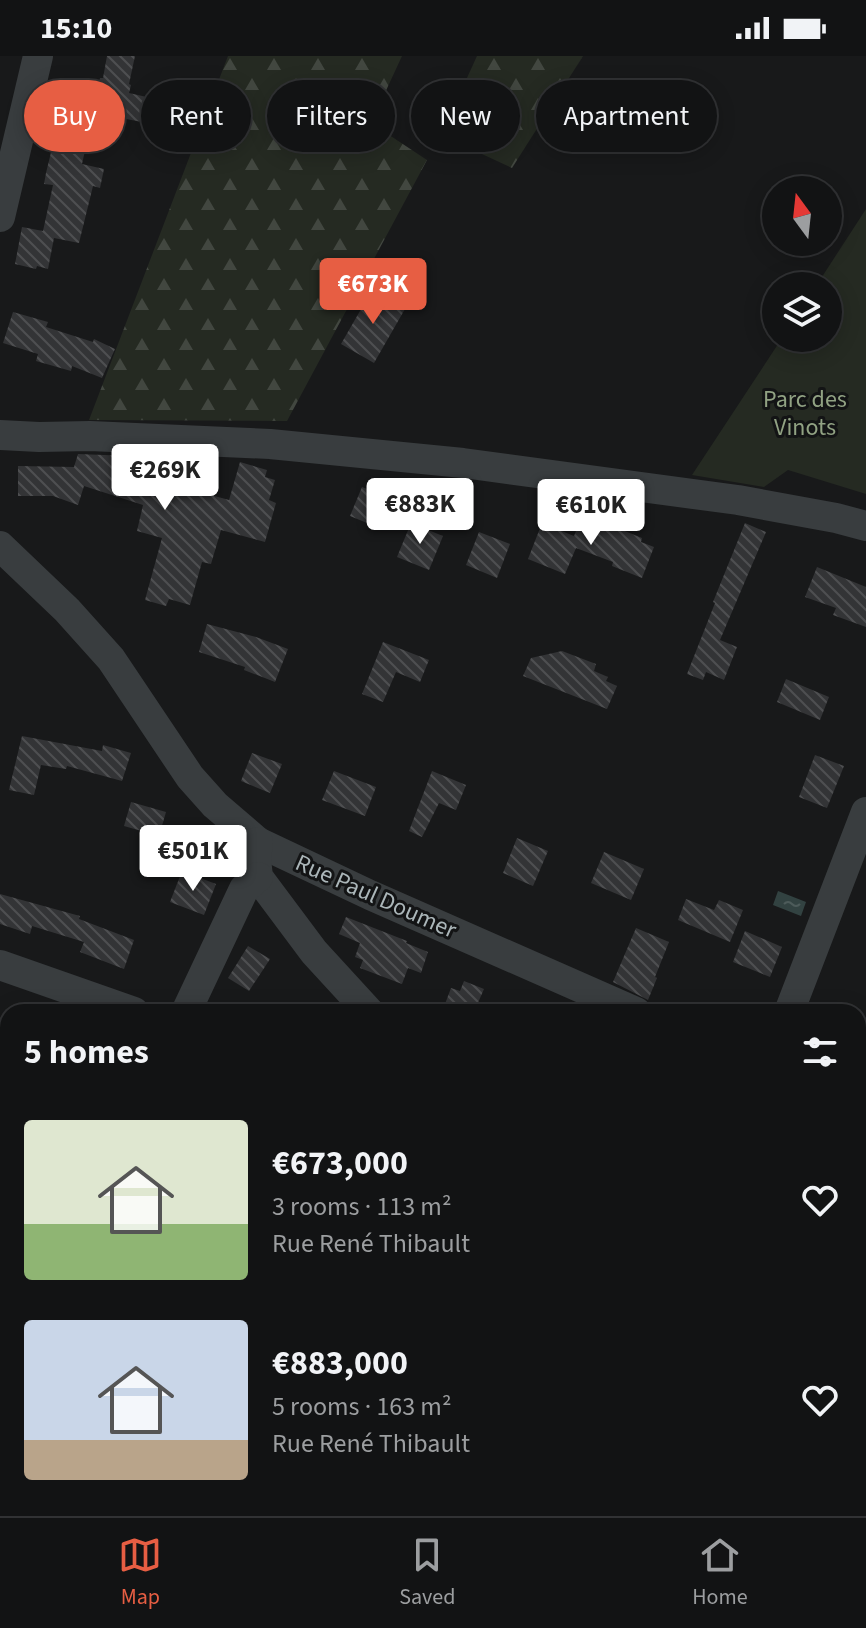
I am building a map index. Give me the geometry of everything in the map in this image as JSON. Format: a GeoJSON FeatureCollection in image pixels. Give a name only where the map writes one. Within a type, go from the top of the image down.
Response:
{"type":"FeatureCollection","features":[{"type":"Feature","properties":{"kind":"street"},"geometry":{"type":"LineString","coordinates":[[0,217],[38,56]]}},
{"type":"Feature","properties":{"kind":"street"},"geometry":{"type":"LineString","coordinates":[[0,435],[270,444],[463,463],[738,500],[866,526]]}},
{"type":"Feature","properties":{"kind":"street","name":"Rue Paul Doumer"},"geometry":{"type":"LineString","coordinates":[[0,546],[67,610],[111,659],[190,777],[215,805],[258,842],[618,1004]]}},
{"type":"Feature","properties":{"kind":"street"},"geometry":{"type":"LineString","coordinates":[[792,1004],[866,812]]}},
{"type":"Feature","properties":{"kind":"street"},"geometry":{"type":"LineString","coordinates":[[258,842],[258,877],[314,952],[362,1004]]}},
{"type":"Feature","properties":{"kind":"street"},"geometry":{"type":"LineString","coordinates":[[190,1004],[244,889],[258,877]]}},
{"type":"Feature","properties":{"kind":"street"},"geometry":{"type":"LineString","coordinates":[[0,965],[111,1004]]}},
{"type":"Feature","properties":{"kind":"green space"},"geometry":{"type":"Polygon","coordinates":[[[228,56],[402,56],[391,80],[267,80],[267,152],[395,152],[395,139],[427,160],[287,421],[89,420],[191,152],[251,152],[251,80],[219,80],[228,56]]]}},
{"type":"Feature","properties":{"kind":"green space"},"geometry":{"type":"Polygon","coordinates":[[[477,56],[583,56],[568,80],[536,80],[536,130],[512,168],[478,152],[520,152],[520,80],[466,80],[477,56]]]}},
{"type":"Feature","properties":{"kind":"green space","name":"Parc des Vinots"},"geometry":{"type":"Polygon","coordinates":[[[866,209],[866,494],[788,470],[764,487],[692,475],[773,352],[842,352],[842,272],[825,272],[835,256],[842,256],[842,246],[866,209]]]}},
{"type":"Feature","properties":{"kind":"water"},"geometry":{"type":"Polygon","coordinates":[[[778,891],[806,902],[801,916],[773,905],[778,891]]]}},
{"type":"Feature","properties":{"kind":"building"},"geometry":{"type":"Polygon","coordinates":[[[107,56],[135,56],[129,93],[141,96],[141,122],[125,119],[125,80],[99,80],[103,78],[107,56]]]}},
{"type":"Feature","properties":{"kind":"building"},"geometry":{"type":"Polygon","coordinates":[[[51,152],[85,152],[82,164],[104,169],[100,188],[93,186],[79,243],[54,238],[48,269],[37,266],[36,269],[15,264],[22,227],[43,231],[53,185],[44,184],[51,152]]]}},
{"type":"Feature","properties":{"kind":"building"},"geometry":{"type":"Polygon","coordinates":[[[372,290],[405,309],[374,363],[341,344],[372,290]]]}},
{"type":"Feature","properties":{"kind":"building"},"geometry":{"type":"Polygon","coordinates":[[[13,312],[48,322],[46,327],[93,342],[94,339],[115,349],[102,378],[72,366],[71,371],[36,361],[38,354],[3,343],[13,312]]]}},
{"type":"Feature","properties":{"kind":"building"},"geometry":{"type":"Polygon","coordinates":[[[78,454],[156,457],[150,478],[229,500],[240,462],[267,470],[265,477],[275,480],[269,500],[276,503],[265,542],[221,530],[211,564],[202,562],[190,605],[169,599],[166,606],[145,600],[162,538],[137,531],[143,505],[84,486],[78,505],[53,496],[18,496],[18,466],[74,467],[78,454]]]}},
{"type":"Feature","properties":{"kind":"building"},"geometry":{"type":"Polygon","coordinates":[[[362,487],[396,500],[384,530],[350,516],[362,487]]]}},
{"type":"Feature","properties":{"kind":"building"},"geometry":{"type":"Polygon","coordinates":[[[583,514],[642,538],[641,542],[654,547],[642,578],[612,566],[613,562],[576,548],[565,574],[528,559],[542,523],[574,536],[583,514]]]}},
{"type":"Feature","properties":{"kind":"building"},"geometry":{"type":"Polygon","coordinates":[[[411,523],[443,536],[429,570],[397,557],[411,523]]]}},
{"type":"Feature","properties":{"kind":"building"},"geometry":{"type":"Polygon","coordinates":[[[745,523],[766,532],[720,640],[737,647],[724,680],[706,672],[703,680],[687,674],[745,523]]]}},
{"type":"Feature","properties":{"kind":"building"},"geometry":{"type":"Polygon","coordinates":[[[479,532],[510,544],[497,578],[466,565],[479,532]]]}},
{"type":"Feature","properties":{"kind":"building"},"geometry":{"type":"Polygon","coordinates":[[[817,567],[866,587],[866,627],[833,615],[836,608],[805,597],[817,567]]]}},
{"type":"Feature","properties":{"kind":"building"},"geometry":{"type":"Polygon","coordinates":[[[207,624],[288,649],[275,682],[244,670],[245,667],[199,652],[207,624]]]}},
{"type":"Feature","properties":{"kind":"building"},"geometry":{"type":"Polygon","coordinates":[[[383,642],[429,660],[420,682],[396,672],[383,702],[362,694],[383,642]]]}},
{"type":"Feature","properties":{"kind":"building"},"geometry":{"type":"Polygon","coordinates":[[[562,651],[596,664],[594,671],[608,677],[606,681],[617,686],[607,709],[523,676],[531,658],[562,651]]]}},
{"type":"Feature","properties":{"kind":"building"},"geometry":{"type":"Polygon","coordinates":[[[786,679],[829,697],[820,720],[777,702],[786,679]]]}},
{"type":"Feature","properties":{"kind":"building"},"geometry":{"type":"Polygon","coordinates":[[[22,736],[102,751],[103,745],[131,753],[122,781],[67,766],[66,769],[41,765],[34,795],[9,790],[22,736]]]}},
{"type":"Feature","properties":{"kind":"building"},"geometry":{"type":"Polygon","coordinates":[[[252,753],[282,764],[270,793],[241,781],[252,753]]]}},
{"type":"Feature","properties":{"kind":"building"},"geometry":{"type":"Polygon","coordinates":[[[815,755],[844,766],[827,808],[799,797],[815,755]]]}},
{"type":"Feature","properties":{"kind":"building"},"geometry":{"type":"Polygon","coordinates":[[[334,771],[376,787],[365,816],[322,800],[334,771]]]}},
{"type":"Feature","properties":{"kind":"building"},"geometry":{"type":"Polygon","coordinates":[[[432,771],[466,785],[456,810],[439,803],[422,837],[409,831],[432,771]]]}},
{"type":"Feature","properties":{"kind":"building"},"geometry":{"type":"Polygon","coordinates":[[[131,802],[166,812],[159,836],[124,826],[131,802]]]}},
{"type":"Feature","properties":{"kind":"building"},"geometry":{"type":"Polygon","coordinates":[[[517,838],[548,851],[533,886],[503,873],[517,838]]]}},
{"type":"Feature","properties":{"kind":"building"},"geometry":{"type":"Polygon","coordinates":[[[604,852],[644,869],[631,900],[591,883],[604,852]]]}},
{"type":"Feature","properties":{"kind":"building"},"geometry":{"type":"Polygon","coordinates":[[[182,871],[216,884],[204,915],[170,902],[182,871]]]}},
{"type":"Feature","properties":{"kind":"building"},"geometry":{"type":"Polygon","coordinates":[[[0,894],[80,916],[79,919],[134,940],[124,969],[80,952],[84,942],[32,926],[30,934],[0,924],[0,894]]]}},
{"type":"Feature","properties":{"kind":"building"},"geometry":{"type":"Polygon","coordinates":[[[686,899],[714,910],[719,900],[743,910],[730,942],[678,920],[686,899]]]}},
{"type":"Feature","properties":{"kind":"building"},"geometry":{"type":"Polygon","coordinates":[[[346,917],[428,952],[421,973],[408,968],[402,984],[360,968],[363,960],[355,957],[360,943],[339,934],[346,917]]]}},
{"type":"Feature","properties":{"kind":"building"},"geometry":{"type":"Polygon","coordinates":[[[636,928],[669,942],[648,1000],[613,982],[636,928]]]}},
{"type":"Feature","properties":{"kind":"building"},"geometry":{"type":"Polygon","coordinates":[[[745,931],[782,947],[770,977],[733,962],[745,931]]]}},
{"type":"Feature","properties":{"kind":"building"},"geometry":{"type":"Polygon","coordinates":[[[248,946],[270,959],[249,991],[228,978],[248,946]]]}},
{"type":"Feature","properties":{"kind":"building"},"geometry":{"type":"Polygon","coordinates":[[[464,981],[484,989],[477,1004],[445,1004],[451,988],[460,991],[464,981]]]}}]}
